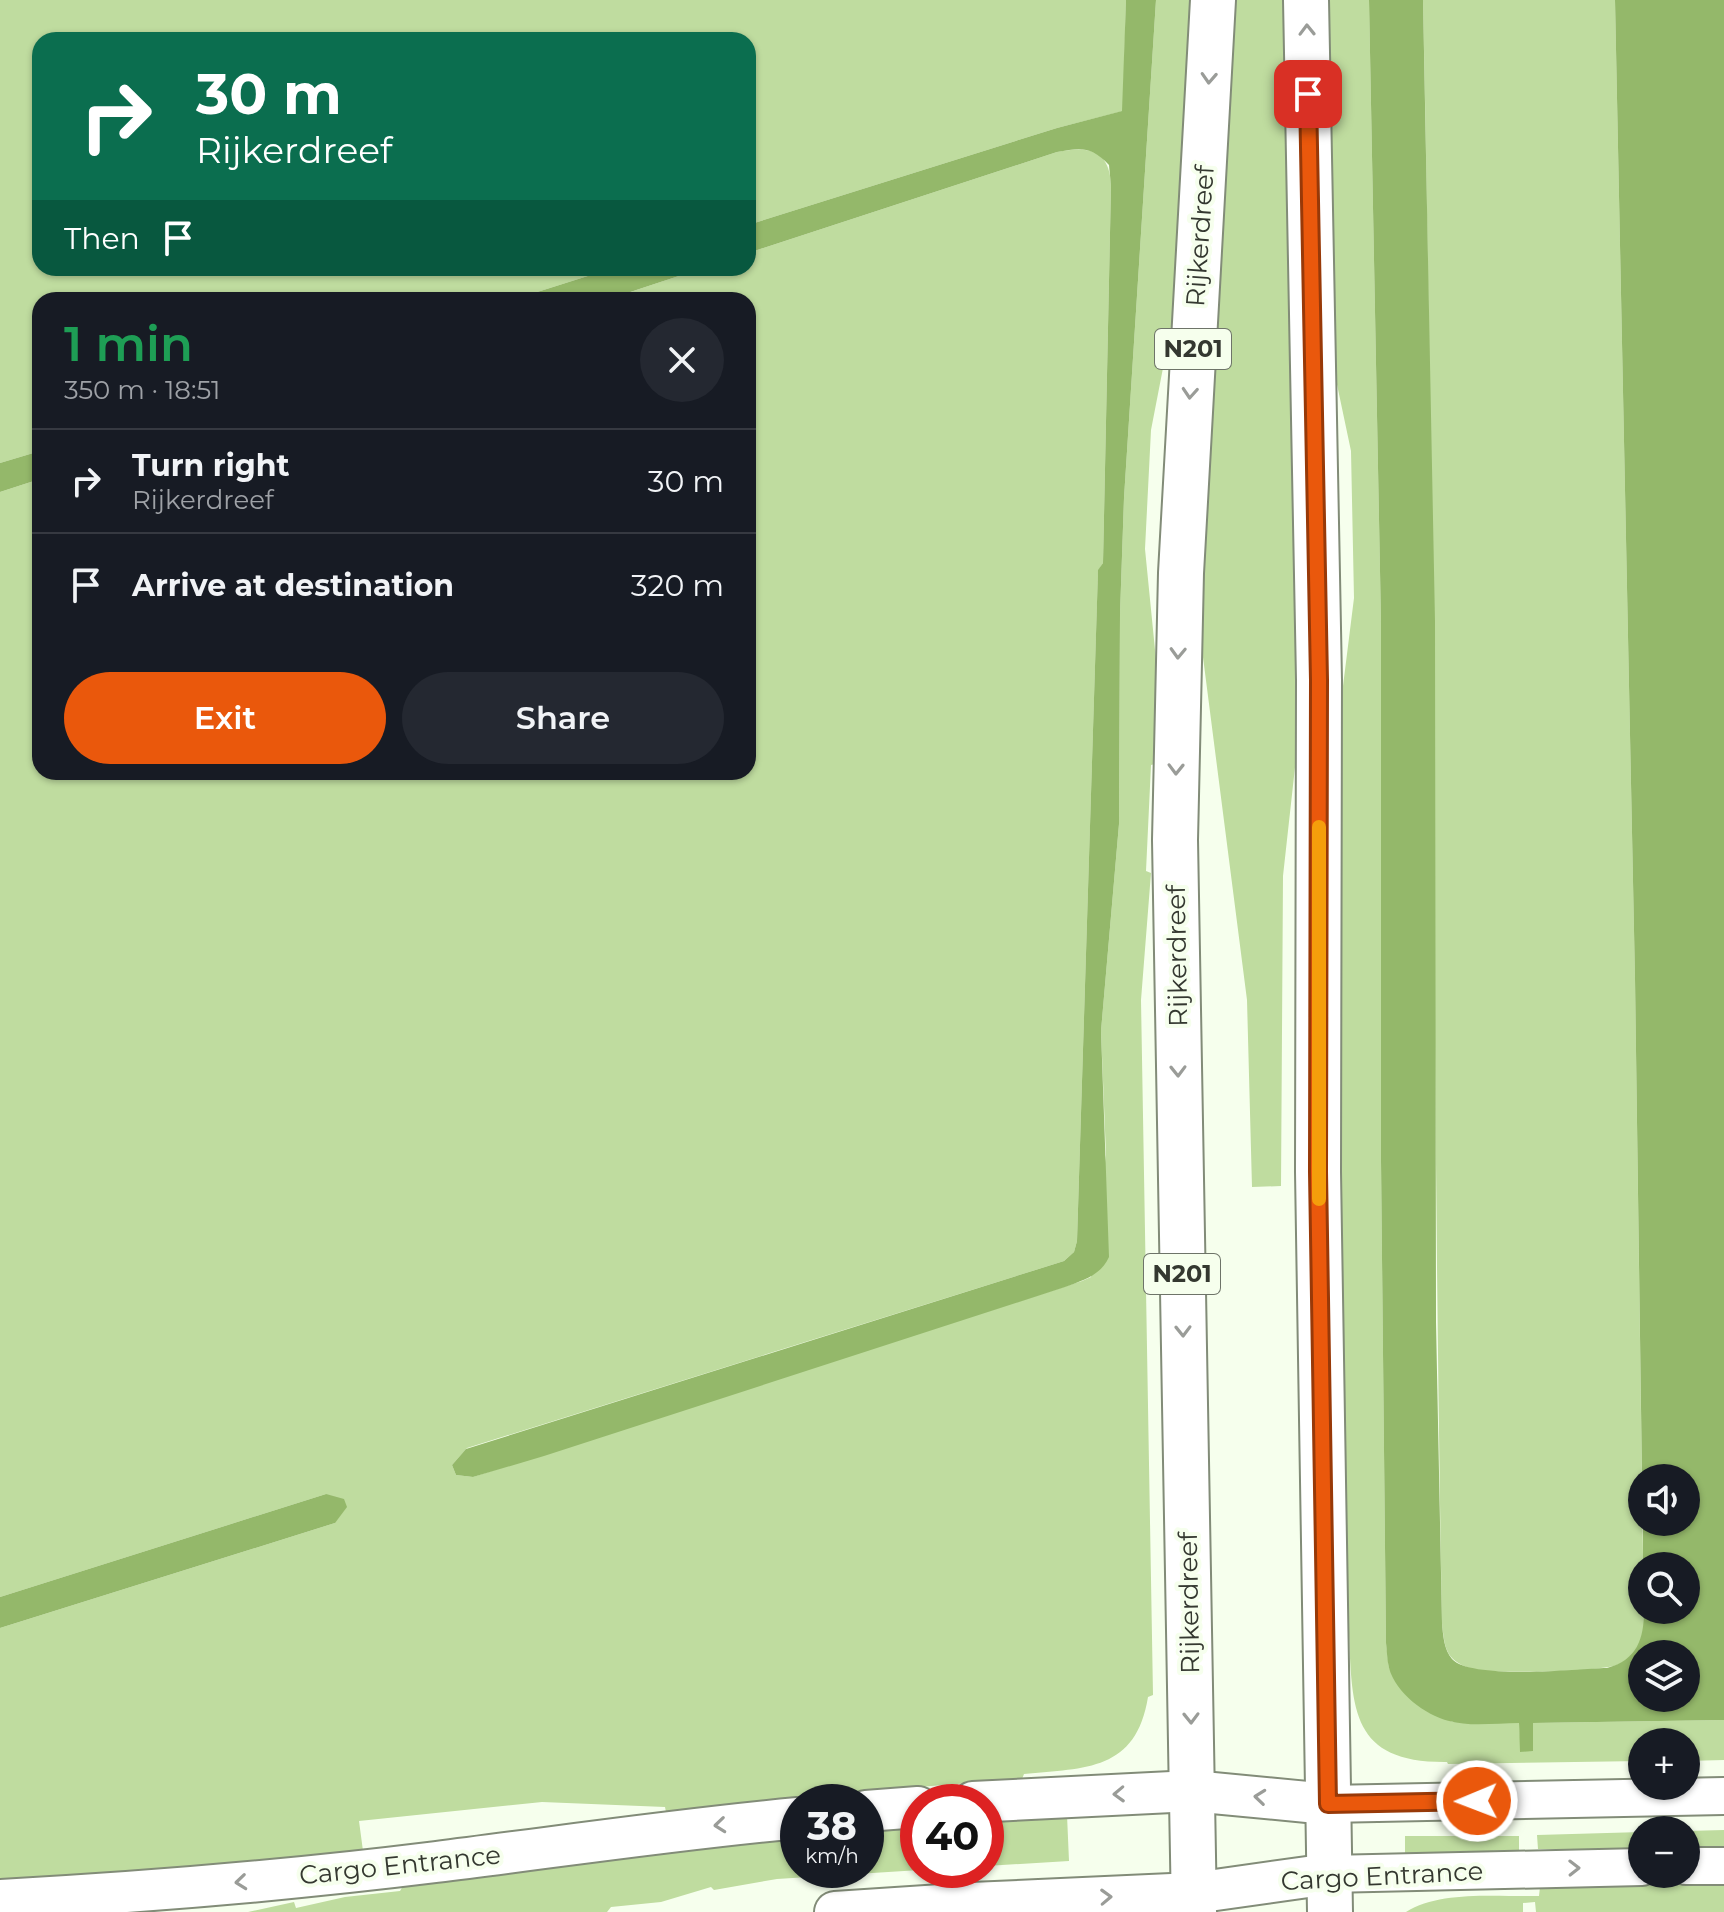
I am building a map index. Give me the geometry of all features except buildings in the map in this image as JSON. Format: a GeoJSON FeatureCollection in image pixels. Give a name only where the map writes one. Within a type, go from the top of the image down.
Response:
{"type":"FeatureCollection","features":[{"type":"Feature","properties":{"kind":"highway","name":"Rijkerdreef"},"geometry":{"type":"LineString","coordinates":[[1194,1903],[1177,1008],[1176,761],[1183,526],[1213,0]]}},
{"type":"Feature","properties":{"kind":"highway"},"geometry":{"type":"LineString","coordinates":[[1306,0],[1319,680],[1318,1172],[1329,1893]]}},
{"type":"Feature","properties":{"kind":"main road"},"geometry":{"type":"LineString","coordinates":[[1004,1800],[1192,1791],[1328,1804]]}},
{"type":"Feature","properties":{"kind":"main road","name":"Cargo Entrance"},"geometry":{"type":"LineString","coordinates":[[0,1900],[181,1888],[433,1862],[676,1830],[780,1820]]}},
{"type":"Feature","properties":{"kind":"main road","name":"Cargo Entrance"},"geometry":{"type":"LineString","coordinates":[[835,1912],[972,1903],[1194,1903],[1329,1893]]}},
{"type":"Feature","properties":{"kind":"street"},"geometry":{"type":"LineString","coordinates":[[1328,1804],[1724,1796]]}},
{"type":"Feature","properties":{"kind":"street"},"geometry":{"type":"LineString","coordinates":[[1700,1866],[1724,1866]]}},
{"type":"Feature","properties":{"kind":"street","name":"Cargo Entrance"},"geometry":{"type":"LineString","coordinates":[[1329,1893],[1628,1868]]}},
{"type":"Feature","properties":{"kind":"shaded area"},"geometry":{"type":"Polygon","coordinates":[[[0,0],[1126,0],[1123,111],[1057,128],[756,222],[756,32],[32,32],[32,276],[588,276],[537,292],[32,292],[32,453],[0,463],[0,0]]]}},
{"type":"Feature","properties":{"kind":"shaded area"},"geometry":{"type":"Polygon","coordinates":[[[1126,0],[1156,0],[1124,498],[1119,824],[1101,1031],[1109,1257],[1097,1273],[1065,1287],[544,1456],[473,1477],[456,1475],[452,1465],[466,1449],[1064,1261],[1074,1252],[1077,1241],[1098,570],[1103,563],[1109,165],[1091,151],[1057,152],[756,250],[756,222],[1057,128],[1122,111],[1126,0]]]}},
{"type":"Feature","properties":{"kind":"shaded area"},"geometry":{"type":"Polygon","coordinates":[[[1156,0],[1193,0],[1175,306],[1151,430],[1145,549],[1158,680],[1146,871],[1151,873],[1141,1000],[1153,1695],[1148,1697],[1142,1721],[1132,1739],[1120,1752],[1105,1761],[1087,1767],[1024,1774],[1022,1779],[900,1784],[900,1788],[884,1790],[884,1784],[780,1784],[780,1800],[666,1812],[665,1807],[542,1802],[359,1821],[363,1851],[151,1872],[0,1880],[0,1628],[335,1523],[326,1494],[0,1597],[0,492],[32,482],[32,780],[756,780],[756,292],[630,292],[679,276],[756,276],[756,250],[1057,152],[1087,150],[1102,157],[1106,164],[1111,186],[1103,563],[1098,571],[1077,1241],[1074,1252],[1064,1261],[467,1448],[452,1465],[456,1475],[473,1477],[1091,1277],[1106,1155],[1101,1031],[1119,824],[1124,498],[1156,0]]]}},
{"type":"Feature","properties":{"kind":"shaded area"},"geometry":{"type":"Polygon","coordinates":[[[1232,0],[1287,0],[1301,713],[1283,876],[1281,1186],[1252,1187],[1247,1000],[1199,626],[1232,0]]]}},
{"type":"Feature","properties":{"kind":"shaded area"},"geometry":{"type":"Polygon","coordinates":[[[1326,0],[1369,0],[1381,623],[1381,1161],[1386,1643],[1389,1668],[1405,1694],[1433,1714],[1453,1722],[1519,1723],[1521,1752],[1533,1723],[1724,1720],[1724,1760],[1700,1761],[1700,1728],[1628,1728],[1628,1761],[1448,1764],[1416,1760],[1392,1753],[1375,1742],[1356,1708],[1349,1633],[1344,1628],[1336,1166],[1339,718],[1354,598],[1351,451],[1335,375],[1326,0]]]}},
{"type":"Feature","properties":{"kind":"shaded area"},"geometry":{"type":"Polygon","coordinates":[[[1369,0],[1423,0],[1435,622],[1436,1322],[1443,1632],[1452,1659],[1480,1669],[1525,1672],[1607,1668],[1628,1657],[1628,1712],[1700,1712],[1700,1640],[1640,1640],[1643,1624],[1700,1624],[1700,1552],[1643,1552],[1643,1536],[1700,1536],[1700,1464],[1642,1464],[1615,0],[1724,0],[1724,1720],[1533,1723],[1533,1751],[1520,1752],[1519,1723],[1466,1724],[1449,1721],[1421,1708],[1398,1686],[1389,1668],[1386,1643],[1381,1161],[1381,623],[1369,0]]]}},
{"type":"Feature","properties":{"kind":"shaded area"},"geometry":{"type":"Polygon","coordinates":[[[1423,0],[1615,0],[1642,1464],[1628,1464],[1628,1536],[1643,1536],[1643,1552],[1628,1552],[1628,1624],[1644,1624],[1644,1627],[1642,1640],[1628,1640],[1628,1659],[1606,1667],[1525,1672],[1475,1670],[1453,1659],[1444,1641],[1436,1217],[1430,406],[1423,0]]]}},
{"type":"Feature","properties":{"kind":"shaded area"},"geometry":{"type":"Polygon","coordinates":[[[588,276],[679,276],[630,292],[537,292],[588,276]]]}},
{"type":"Feature","properties":{"kind":"shaded area"},"geometry":{"type":"Polygon","coordinates":[[[32,453],[32,482],[0,492],[0,463],[32,453]]]}},
{"type":"Feature","properties":{"kind":"shaded area"},"geometry":{"type":"Polygon","coordinates":[[[326,1494],[344,1499],[347,1507],[335,1523],[0,1628],[0,1597],[326,1494]]]}},
{"type":"Feature","properties":{"kind":"shaded area"},"geometry":{"type":"Polygon","coordinates":[[[1067,1815],[1069,1861],[1004,1865],[1004,1819],[1067,1815]]]}},
{"type":"Feature","properties":{"kind":"shaded area"},"geometry":{"type":"Polygon","coordinates":[[[900,1827],[900,1871],[884,1872],[884,1828],[900,1827]]]}},
{"type":"Feature","properties":{"kind":"shaded area"},"geometry":{"type":"Polygon","coordinates":[[[1724,1830],[1724,1848],[1700,1849],[1700,1831],[1724,1830]]]}},
{"type":"Feature","properties":{"kind":"shaded area"},"geometry":{"type":"Polygon","coordinates":[[[1628,1832],[1628,1850],[1538,1849],[1537,1835],[1628,1832]]]}},
{"type":"Feature","properties":{"kind":"shaded area"},"geometry":{"type":"Polygon","coordinates":[[[1405,1836],[1519,1836],[1519,1850],[1405,1854],[1405,1836]]]}},
{"type":"Feature","properties":{"kind":"shaded area"},"geometry":{"type":"Polygon","coordinates":[[[780,1839],[780,1879],[714,1890],[711,1887],[661,1902],[611,1907],[607,1912],[248,1912],[294,1902],[296,1908],[345,1897],[400,1891],[403,1886],[675,1849],[780,1839]]]}},
{"type":"Feature","properties":{"kind":"shaded area"},"geometry":{"type":"Polygon","coordinates":[[[1700,1884],[1724,1884],[1724,1912],[1536,1912],[1535,1902],[1523,1903],[1523,1912],[1406,1912],[1436,1900],[1452,1898],[1539,1896],[1540,1887],[1700,1888],[1700,1884]]]}},
{"type":"Feature","properties":{"kind":"slow traffic"},"geometry":{"type":"LineString","coordinates":[[1319,827],[1319,1199]]}},
{"type":"Feature","properties":{"kind":"route"},"geometry":{"type":"LineString","coordinates":[[1308,94],[1319,680],[1318,1172],[1328,1804],[1477,1801]]}}]}
